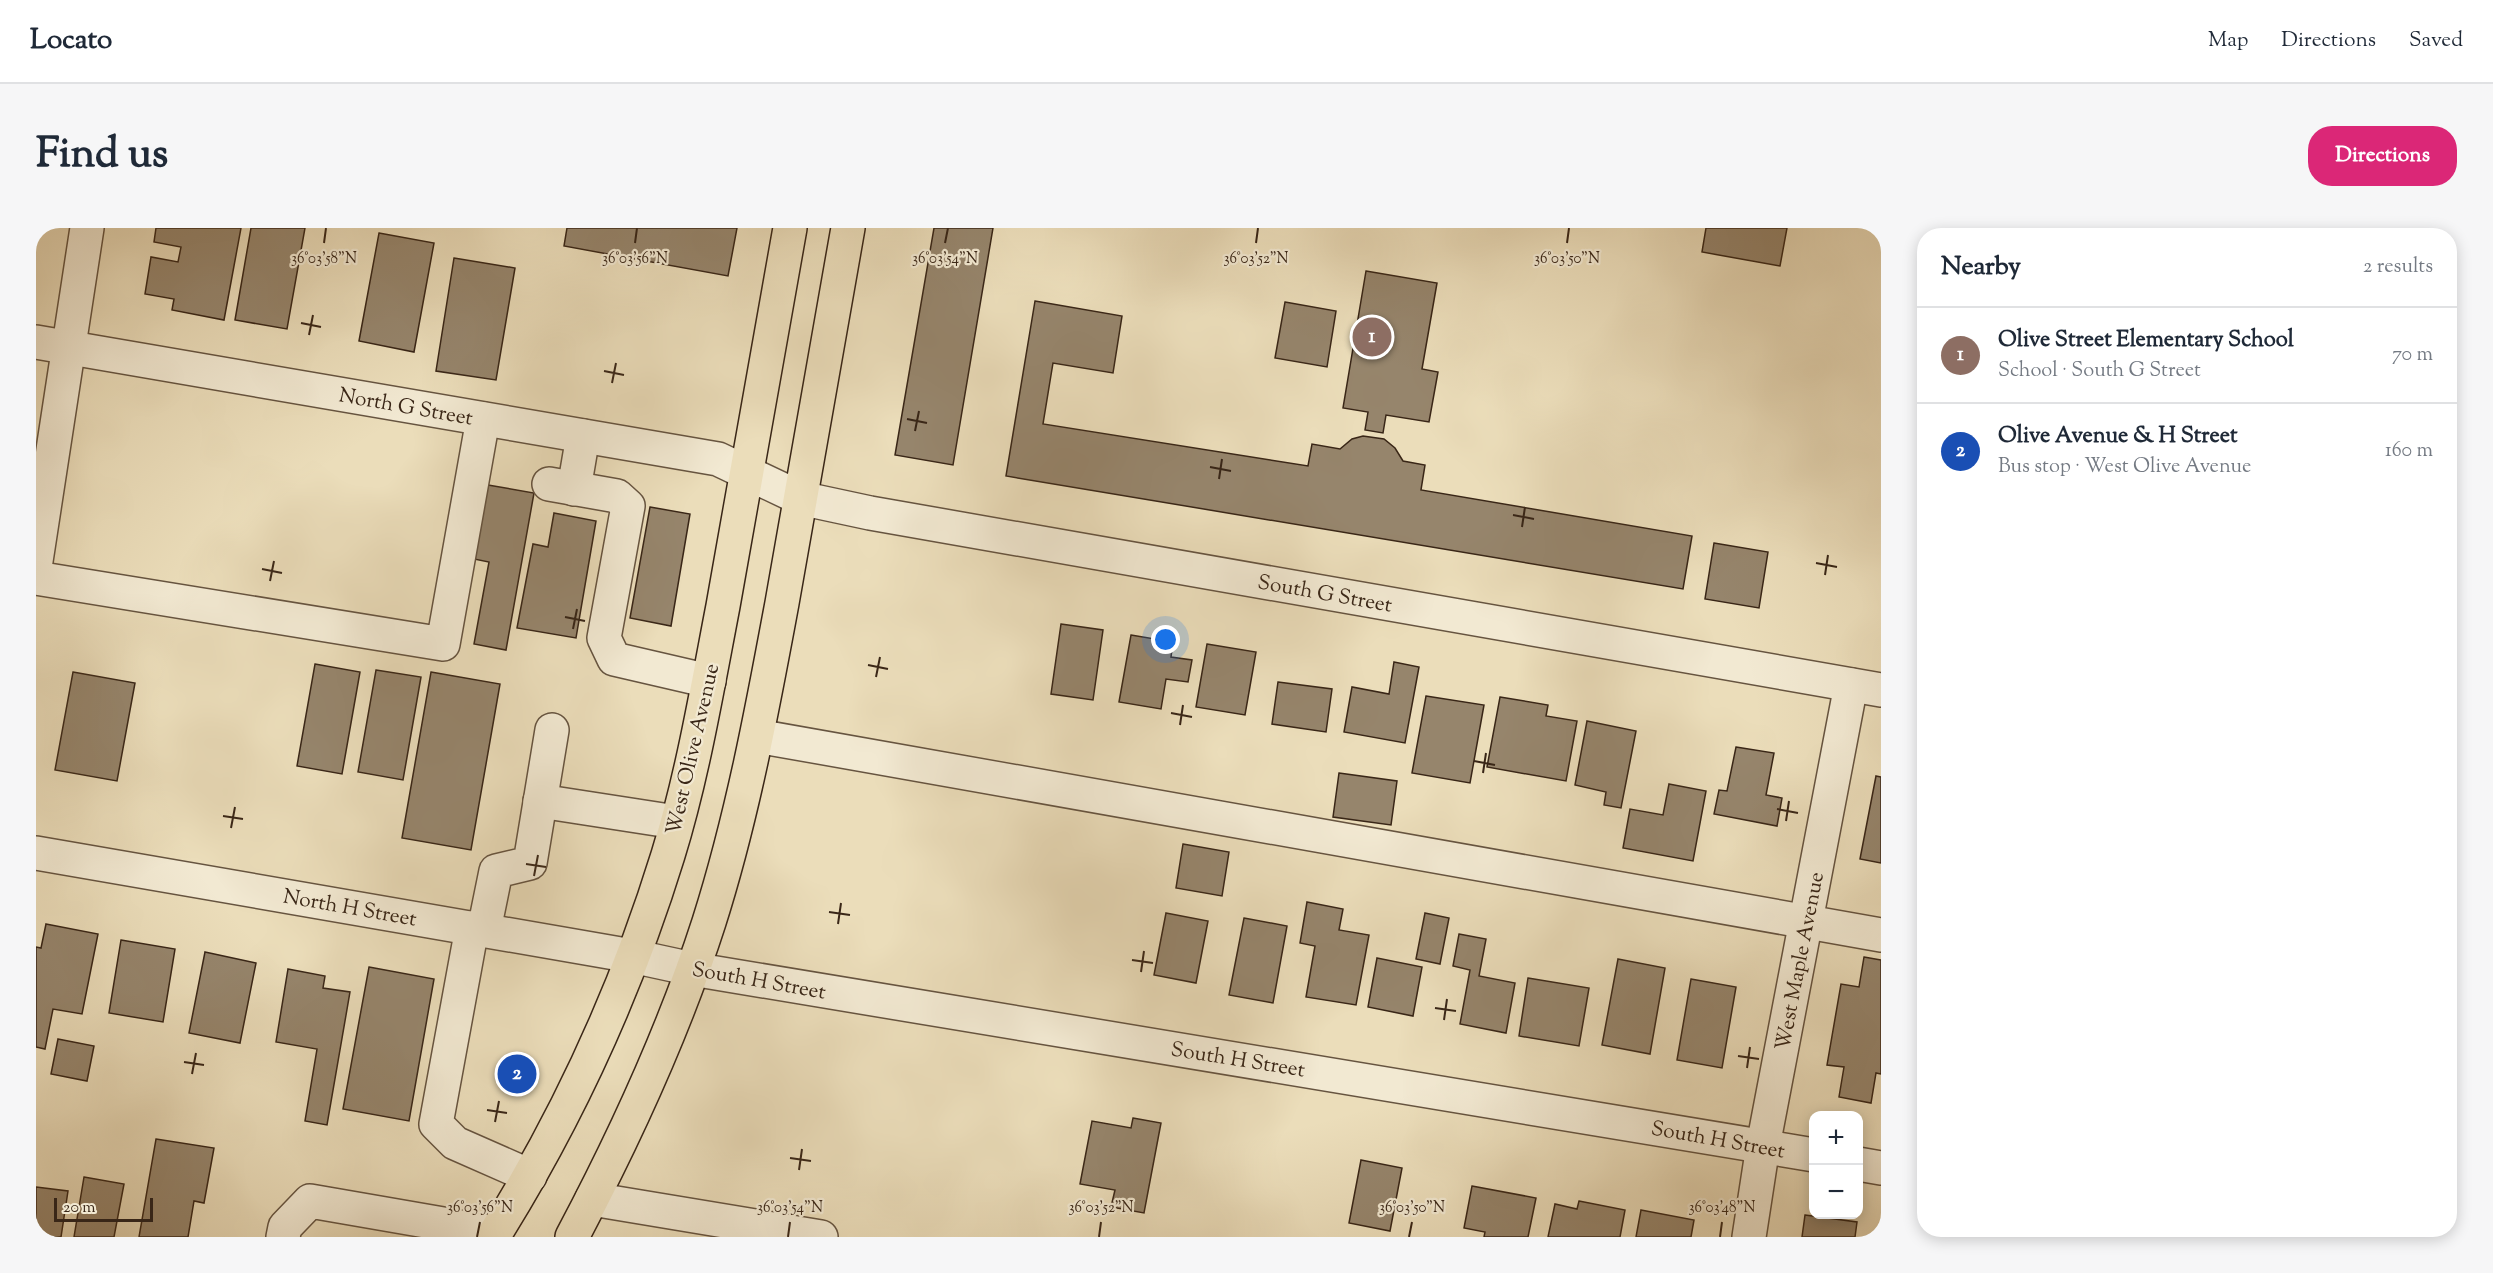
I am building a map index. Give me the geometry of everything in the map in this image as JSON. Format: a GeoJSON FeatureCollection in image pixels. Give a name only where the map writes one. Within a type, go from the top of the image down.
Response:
{"type":"FeatureCollection","features":[{"type":"Feature","properties":{"kind":"main road","name":"West Olive Avenue"},"geometry":{"type":"LineString","coordinates":[[494,1235],[530,1176],[593,1049],[663,962],[729,852],[757,736],[790,228]]}},
{"type":"Feature","properties":{"kind":"main road","name":"West Olive Avenue"},"geometry":{"type":"LineString","coordinates":[[572,1237],[631,1117],[663,962],[669,854],[709,681],[773,485],[848,228]]}},
{"type":"Feature","properties":{"kind":"street"},"geometry":{"type":"LineString","coordinates":[[36,561],[87,228]]}},
{"type":"Feature","properties":{"kind":"street","name":"North G Street"},"geometry":{"type":"LineString","coordinates":[[36,342],[718,459],[773,485]]}},
{"type":"Feature","properties":{"kind":"street"},"geometry":{"type":"LineString","coordinates":[[36,578],[443,644],[483,419]]}},
{"type":"Feature","properties":{"kind":"street"},"geometry":{"type":"LineString","coordinates":[[582,436],[561,487],[617,496],[628,506],[604,638],[614,659],[709,681]]}},
{"type":"Feature","properties":{"kind":"street","name":"South G Street"},"geometry":{"type":"LineString","coordinates":[[773,485],[893,517],[1866,688]]}},
{"type":"Feature","properties":{"kind":"street","name":"West Maple Avenue"},"geometry":{"type":"LineString","coordinates":[[1749,1237],[1807,922],[1866,688]]}},
{"type":"Feature","properties":{"kind":"street"},"geometry":{"type":"LineString","coordinates":[[530,1176],[455,1143],[435,1124],[478,929],[496,871],[530,863],[552,730]]}},
{"type":"Feature","properties":{"kind":"street"},"geometry":{"type":"LineString","coordinates":[[757,736],[1881,935]]}},
{"type":"Feature","properties":{"kind":"street"},"geometry":{"type":"LineString","coordinates":[[540,801],[676,822]]}},
{"type":"Feature","properties":{"kind":"street","name":"North H Street"},"geometry":{"type":"LineString","coordinates":[[36,852],[663,962]]}},
{"type":"Feature","properties":{"kind":"street","name":"South H Street"},"geometry":{"type":"LineString","coordinates":[[663,962],[1809,1154]]}},
{"type":"Feature","properties":{"kind":"street"},"geometry":{"type":"LineString","coordinates":[[1863,1165],[1881,1168]]}},
{"type":"Feature","properties":{"kind":"street"},"geometry":{"type":"LineString","coordinates":[[592,1199],[821,1237]]}},
{"type":"Feature","properties":{"kind":"street"},"geometry":{"type":"LineString","coordinates":[[283,1237],[285,1227],[310,1201],[494,1235]]}},
{"type":"Feature","properties":{"kind":"building"},"geometry":{"type":"Polygon","coordinates":[[[156,228],[241,228],[224,320],[172,310],[174,299],[145,294],[151,257],[178,262],[181,247],[154,242],[156,228]]]}},
{"type":"Feature","properties":{"kind":"building"},"geometry":{"type":"Polygon","coordinates":[[[251,228],[305,228],[287,329],[235,320],[251,228]]]}},
{"type":"Feature","properties":{"kind":"building"},"geometry":{"type":"Polygon","coordinates":[[[567,228],[737,228],[728,276],[564,246],[567,228]]]}},
{"type":"Feature","properties":{"kind":"building"},"geometry":{"type":"Polygon","coordinates":[[[934,228],[993,228],[953,465],[895,455],[934,228]]]}},
{"type":"Feature","properties":{"kind":"building"},"geometry":{"type":"Polygon","coordinates":[[[1706,228],[1787,228],[1780,266],[1702,252],[1706,228]]]}},
{"type":"Feature","properties":{"kind":"building"},"geometry":{"type":"Polygon","coordinates":[[[379,233],[434,243],[414,352],[359,341],[379,233]]]}},
{"type":"Feature","properties":{"kind":"building"},"geometry":{"type":"Polygon","coordinates":[[[454,258],[515,268],[496,380],[436,371],[454,258]]]}},
{"type":"Feature","properties":{"kind":"building"},"geometry":{"type":"Polygon","coordinates":[[[1366,271],[1437,283],[1422,369],[1438,372],[1429,422],[1386,415],[1383,433],[1365,430],[1368,412],[1343,408],[1366,271]]]}},
{"type":"Feature","properties":{"kind":"building"},"geometry":{"type":"Polygon","coordinates":[[[1035,301],[1122,316],[1113,373],[1053,363],[1043,424],[1308,466],[1312,444],[1340,449],[1352,439],[1363,436],[1384,439],[1395,448],[1403,461],[1425,465],[1421,490],[1692,536],[1683,589],[1006,476],[1035,301]]]}},
{"type":"Feature","properties":{"kind":"building"},"geometry":{"type":"Polygon","coordinates":[[[1285,302],[1336,311],[1327,367],[1275,358],[1285,302]]]}},
{"type":"Feature","properties":{"kind":"building"},"geometry":{"type":"Polygon","coordinates":[[[488,485],[534,493],[506,650],[474,644],[489,562],[474,559],[488,485]]]}},
{"type":"Feature","properties":{"kind":"building"},"geometry":{"type":"Polygon","coordinates":[[[650,507],[690,514],[671,626],[630,618],[650,507]]]}},
{"type":"Feature","properties":{"kind":"building"},"geometry":{"type":"Polygon","coordinates":[[[554,513],[596,521],[576,638],[517,628],[533,544],[548,547],[554,513]]]}},
{"type":"Feature","properties":{"kind":"building"},"geometry":{"type":"Polygon","coordinates":[[[1714,543],[1768,552],[1759,608],[1705,599],[1714,543]]]}},
{"type":"Feature","properties":{"kind":"building"},"geometry":{"type":"Polygon","coordinates":[[[1061,624],[1103,630],[1093,700],[1051,694],[1061,624]]]}},
{"type":"Feature","properties":{"kind":"building"},"geometry":{"type":"Polygon","coordinates":[[[1131,635],[1173,642],[1171,657],[1192,660],[1188,682],[1166,679],[1161,709],[1119,702],[1131,635]]]}},
{"type":"Feature","properties":{"kind":"building"},"geometry":{"type":"Polygon","coordinates":[[[1207,644],[1256,652],[1245,715],[1196,707],[1207,644]]]}},
{"type":"Feature","properties":{"kind":"building"},"geometry":{"type":"Polygon","coordinates":[[[1394,662],[1419,667],[1405,743],[1344,732],[1352,687],[1389,694],[1394,662]]]}},
{"type":"Feature","properties":{"kind":"building"},"geometry":{"type":"Polygon","coordinates":[[[315,664],[360,672],[342,774],[297,766],[315,664]]]}},
{"type":"Feature","properties":{"kind":"building"},"geometry":{"type":"Polygon","coordinates":[[[376,670],[421,677],[403,780],[358,772],[376,670]]]}},
{"type":"Feature","properties":{"kind":"building"},"geometry":{"type":"Polygon","coordinates":[[[73,672],[135,683],[117,781],[55,770],[73,672]]]}},
{"type":"Feature","properties":{"kind":"building"},"geometry":{"type":"Polygon","coordinates":[[[431,672],[500,684],[471,850],[402,838],[431,672]]]}},
{"type":"Feature","properties":{"kind":"building"},"geometry":{"type":"Polygon","coordinates":[[[1278,682],[1332,689],[1326,732],[1272,724],[1278,682]]]}},
{"type":"Feature","properties":{"kind":"building"},"geometry":{"type":"Polygon","coordinates":[[[1426,696],[1484,705],[1470,783],[1412,773],[1426,696]]]}},
{"type":"Feature","properties":{"kind":"building"},"geometry":{"type":"Polygon","coordinates":[[[1500,697],[1548,705],[1546,716],[1577,721],[1566,781],[1487,767],[1500,697]]]}},
{"type":"Feature","properties":{"kind":"building"},"geometry":{"type":"Polygon","coordinates":[[[1587,721],[1636,731],[1621,808],[1604,805],[1606,792],[1575,785],[1587,721]]]}},
{"type":"Feature","properties":{"kind":"building"},"geometry":{"type":"Polygon","coordinates":[[[1736,747],[1774,753],[1766,795],[1782,798],[1777,826],[1714,814],[1719,790],[1727,791],[1736,747]]]}},
{"type":"Feature","properties":{"kind":"building"},"geometry":{"type":"Polygon","coordinates":[[[1339,773],[1397,781],[1391,825],[1333,817],[1339,773]]]}},
{"type":"Feature","properties":{"kind":"building"},"geometry":{"type":"Polygon","coordinates":[[[1876,776],[1881,777],[1881,863],[1860,859],[1876,776]]]}},
{"type":"Feature","properties":{"kind":"building"},"geometry":{"type":"Polygon","coordinates":[[[1669,784],[1706,791],[1693,861],[1623,848],[1630,809],[1663,815],[1669,784]]]}},
{"type":"Feature","properties":{"kind":"building"},"geometry":{"type":"Polygon","coordinates":[[[1183,844],[1229,852],[1222,896],[1176,888],[1183,844]]]}},
{"type":"Feature","properties":{"kind":"building"},"geometry":{"type":"Polygon","coordinates":[[[1307,902],[1343,909],[1339,930],[1369,935],[1356,1005],[1306,997],[1315,946],[1300,943],[1307,902]]]}},
{"type":"Feature","properties":{"kind":"building"},"geometry":{"type":"Polygon","coordinates":[[[1166,913],[1208,921],[1196,983],[1154,975],[1166,913]]]}},
{"type":"Feature","properties":{"kind":"building"},"geometry":{"type":"Polygon","coordinates":[[[1425,913],[1449,918],[1440,964],[1416,959],[1425,913]]]}},
{"type":"Feature","properties":{"kind":"building"},"geometry":{"type":"Polygon","coordinates":[[[1244,918],[1287,926],[1273,1003],[1229,995],[1244,918]]]}},
{"type":"Feature","properties":{"kind":"building"},"geometry":{"type":"Polygon","coordinates":[[[46,924],[98,934],[82,1014],[53,1009],[45,1049],[36,1047],[36,947],[41,948],[46,924]]]}},
{"type":"Feature","properties":{"kind":"building"},"geometry":{"type":"Polygon","coordinates":[[[1459,934],[1486,939],[1479,976],[1515,983],[1506,1033],[1460,1024],[1470,970],[1453,966],[1459,934]]]}},
{"type":"Feature","properties":{"kind":"building"},"geometry":{"type":"Polygon","coordinates":[[[121,940],[175,949],[163,1022],[109,1013],[121,940]]]}},
{"type":"Feature","properties":{"kind":"building"},"geometry":{"type":"Polygon","coordinates":[[[205,952],[256,963],[240,1043],[189,1033],[205,952]]]}},
{"type":"Feature","properties":{"kind":"building"},"geometry":{"type":"Polygon","coordinates":[[[1864,957],[1881,960],[1881,1074],[1876,1073],[1871,1103],[1839,1097],[1844,1067],[1827,1065],[1841,984],[1859,987],[1864,957]]]}},
{"type":"Feature","properties":{"kind":"building"},"geometry":{"type":"Polygon","coordinates":[[[1377,958],[1422,967],[1413,1016],[1368,1007],[1377,958]]]}},
{"type":"Feature","properties":{"kind":"building"},"geometry":{"type":"Polygon","coordinates":[[[1618,959],[1665,968],[1650,1054],[1602,1045],[1618,959]]]}},
{"type":"Feature","properties":{"kind":"building"},"geometry":{"type":"Polygon","coordinates":[[[369,967],[434,979],[409,1121],[343,1109],[369,967]]]}},
{"type":"Feature","properties":{"kind":"building"},"geometry":{"type":"Polygon","coordinates":[[[288,969],[325,976],[323,988],[350,992],[327,1125],[305,1121],[317,1049],[276,1042],[288,969]]]}},
{"type":"Feature","properties":{"kind":"building"},"geometry":{"type":"Polygon","coordinates":[[[1528,978],[1589,988],[1579,1046],[1519,1036],[1528,978]]]}},
{"type":"Feature","properties":{"kind":"building"},"geometry":{"type":"Polygon","coordinates":[[[1691,979],[1736,987],[1722,1068],[1677,1060],[1691,979]]]}},
{"type":"Feature","properties":{"kind":"building"},"geometry":{"type":"Polygon","coordinates":[[[58,1039],[94,1046],[87,1081],[51,1074],[58,1039]]]}},
{"type":"Feature","properties":{"kind":"building"},"geometry":{"type":"Polygon","coordinates":[[[1133,1118],[1161,1123],[1144,1213],[1111,1207],[1115,1190],[1080,1184],[1092,1121],[1131,1128],[1133,1118]]]}},
{"type":"Feature","properties":{"kind":"building"},"geometry":{"type":"Polygon","coordinates":[[[156,1139],[214,1148],[204,1203],[194,1201],[188,1237],[139,1237],[156,1139]]]}},
{"type":"Feature","properties":{"kind":"building"},"geometry":{"type":"Polygon","coordinates":[[[1361,1160],[1402,1168],[1390,1231],[1349,1223],[1361,1160]]]}},
{"type":"Feature","properties":{"kind":"building"},"geometry":{"type":"Polygon","coordinates":[[[84,1177],[124,1184],[114,1237],[74,1237],[84,1177]]]}},
{"type":"Feature","properties":{"kind":"building"},"geometry":{"type":"Polygon","coordinates":[[[1472,1186],[1536,1198],[1528,1237],[1484,1237],[1485,1232],[1464,1228],[1472,1186]]]}},
{"type":"Feature","properties":{"kind":"building"},"geometry":{"type":"Polygon","coordinates":[[[36,1187],[68,1191],[61,1237],[36,1237],[36,1187]]]}},
{"type":"Feature","properties":{"kind":"building"},"geometry":{"type":"Polygon","coordinates":[[[1579,1201],[1625,1210],[1620,1237],[1548,1237],[1555,1204],[1577,1209],[1579,1201]]]}},
{"type":"Feature","properties":{"kind":"building"},"geometry":{"type":"Polygon","coordinates":[[[1641,1210],[1694,1220],[1691,1237],[1636,1237],[1641,1210]]]}},
{"type":"Feature","properties":{"kind":"building"},"geometry":{"type":"Polygon","coordinates":[[[1805,1215],[1809,1216],[1809,1219],[1857,1222],[1855,1237],[1802,1237],[1805,1215]]]}},
{"type":"Feature","properties":{"kind":"place","name":"Olive Street Elementary School"},"geometry":{"type":"Point","coordinates":[1372,337]}},
{"type":"Feature","properties":{"kind":"place","name":"Olive Avenue & H Street"},"geometry":{"type":"Point","coordinates":[517,1074]}}]}
